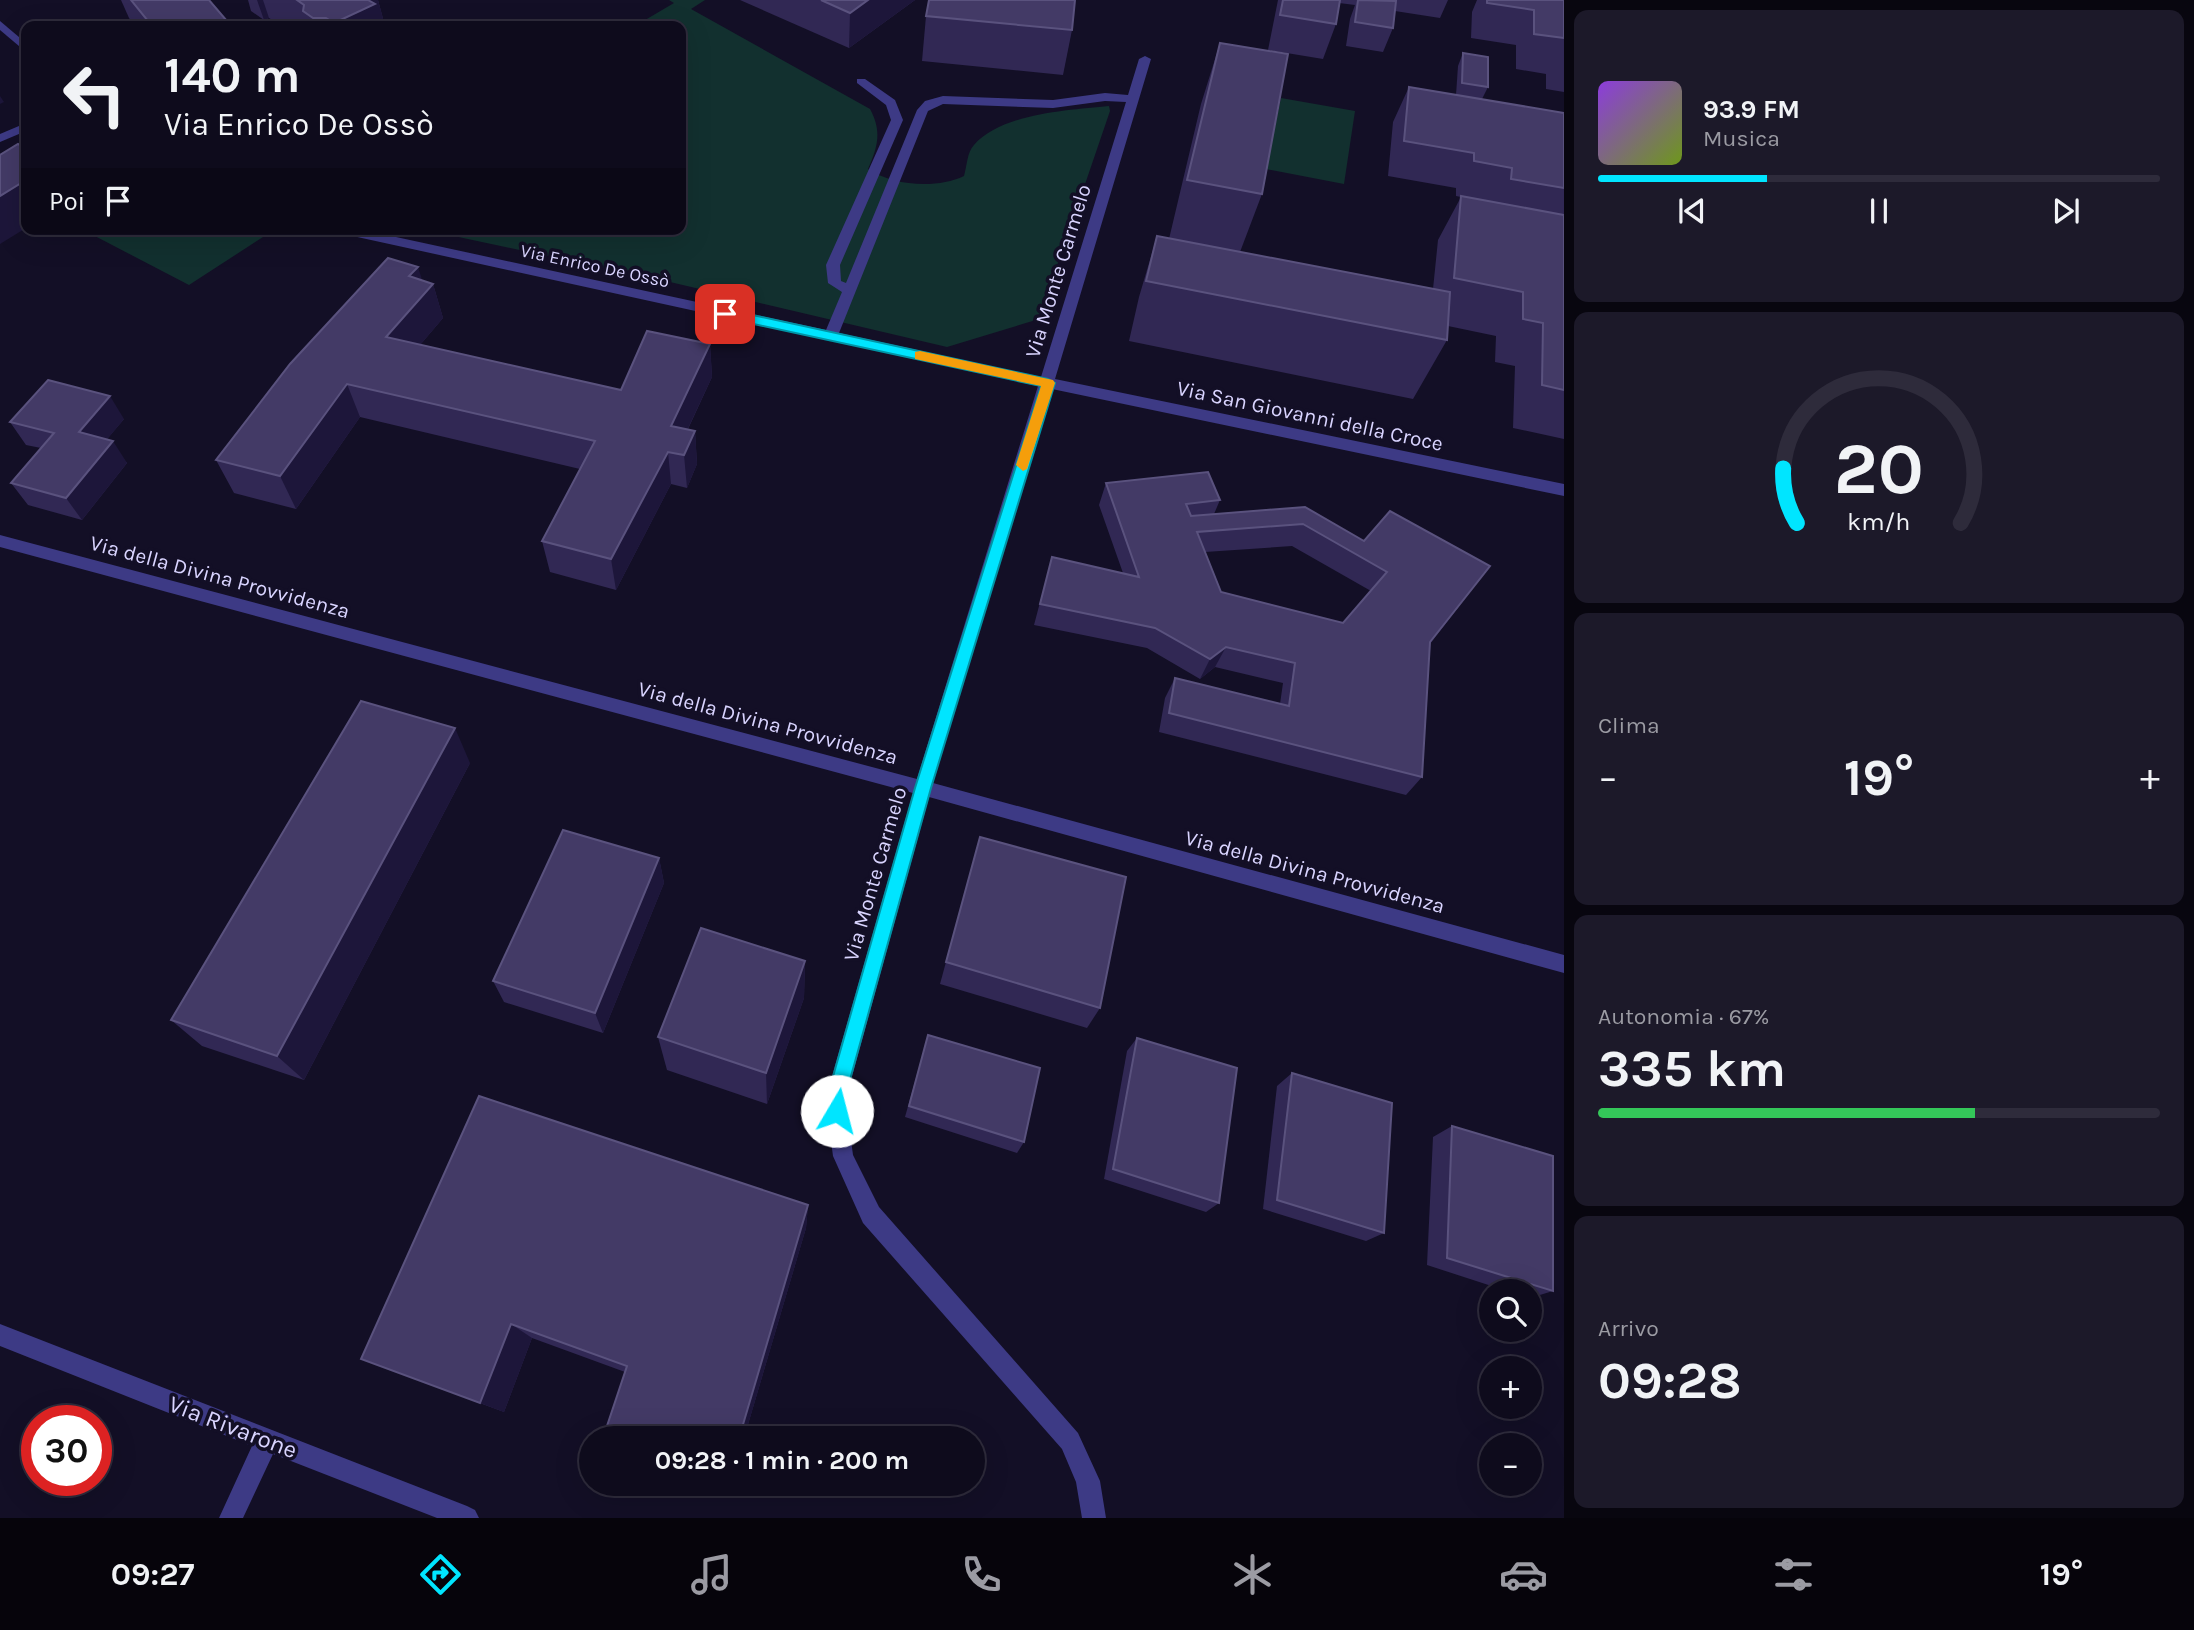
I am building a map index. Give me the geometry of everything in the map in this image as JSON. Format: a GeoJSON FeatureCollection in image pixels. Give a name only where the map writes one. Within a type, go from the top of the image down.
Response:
{"type":"FeatureCollection","features":[{"type":"Feature","properties":{"kind":"street"},"geometry":{"type":"LineString","coordinates":[[0,24],[21,44]]}},
{"type":"Feature","properties":{"kind":"street","name":"Via Monte Carmelo"},"geometry":{"type":"LineString","coordinates":[[1094,1518],[1088,1481],[1070,1441],[871,1215],[843,1156],[837,1111],[839,1087],[923,788],[1145,59]]}},
{"type":"Feature","properties":{"kind":"street"},"geometry":{"type":"LineString","coordinates":[[850,291],[835,283],[833,265],[897,120],[891,103],[861,81]]}},
{"type":"Feature","properties":{"kind":"street"},"geometry":{"type":"LineString","coordinates":[[831,337],[923,110],[929,104],[943,100],[1054,104],[1105,97],[1133,99]]}},
{"type":"Feature","properties":{"kind":"street"},"geometry":{"type":"LineString","coordinates":[[0,138],[21,129]]}},
{"type":"Feature","properties":{"kind":"street","name":"Via Enrico De Ossò"},"geometry":{"type":"LineString","coordinates":[[366,235],[1048,383]]}},
{"type":"Feature","properties":{"kind":"street","name":"Via San Giovanni della Croce"},"geometry":{"type":"LineString","coordinates":[[1048,383],[1564,490]]}},
{"type":"Feature","properties":{"kind":"street","name":"Via della Divina Provvidenza"},"geometry":{"type":"LineString","coordinates":[[0,541],[923,788],[1564,964]]}},
{"type":"Feature","properties":{"kind":"street","name":"Via Rivarone"},"geometry":{"type":"LineString","coordinates":[[0,1335],[467,1518]]}},
{"type":"Feature","properties":{"kind":"street"},"geometry":{"type":"LineString","coordinates":[[231,1518],[267,1440]]}},
{"type":"Feature","properties":{"kind":"green space"},"geometry":{"type":"Polygon","coordinates":[[[669,0],[705,0],[691,9],[870,109],[876,124],[877,139],[868,169],[902,182],[941,183],[964,176],[974,145],[1001,126],[1037,115],[1109,106],[1110,111],[1039,319],[947,347],[670,282],[449,235],[686,235],[686,21],[643,21],[674,3],[669,0]]]}},
{"type":"Feature","properties":{"kind":"green space"},"geometry":{"type":"Polygon","coordinates":[[[1281,98],[1355,111],[1344,184],[1266,169],[1281,98]]]}},
{"type":"Feature","properties":{"kind":"green space"},"geometry":{"type":"Polygon","coordinates":[[[93,235],[263,237],[189,285],[93,235]]]}},
{"type":"Feature","properties":{"kind":"building"},"geometry":{"type":"Polygon","coordinates":[[[131,0],[209,0],[227,21],[148,21],[131,0]]]}},
{"type":"Feature","properties":{"kind":"building"},"geometry":{"type":"Polygon","coordinates":[[[297,0],[368,0],[375,4],[338,21],[313,18],[303,11],[304,5],[297,0]]]}},
{"type":"Feature","properties":{"kind":"building"},"geometry":{"type":"Polygon","coordinates":[[[821,0],[868,0],[850,13],[821,0]]]}},
{"type":"Feature","properties":{"kind":"building"},"geometry":{"type":"Polygon","coordinates":[[[929,0],[1075,0],[1072,30],[926,16],[929,0]]]}},
{"type":"Feature","properties":{"kind":"building"},"geometry":{"type":"Polygon","coordinates":[[[1283,0],[1340,0],[1336,24],[1280,15],[1283,0]]]}},
{"type":"Feature","properties":{"kind":"building"},"geometry":{"type":"Polygon","coordinates":[[[1358,0],[1396,1],[1393,28],[1355,22],[1358,0]]]}},
{"type":"Feature","properties":{"kind":"building"},"geometry":{"type":"Polygon","coordinates":[[[1487,0],[1564,0],[1564,38],[1534,34],[1534,10],[1487,3],[1487,0]]]}},
{"type":"Feature","properties":{"kind":"building"},"geometry":{"type":"Polygon","coordinates":[[[1220,43],[1288,54],[1262,194],[1187,180],[1220,43]]]}},
{"type":"Feature","properties":{"kind":"building"},"geometry":{"type":"Polygon","coordinates":[[[1463,53],[1488,57],[1488,87],[1462,83],[1463,53]]]}},
{"type":"Feature","properties":{"kind":"building"},"geometry":{"type":"Polygon","coordinates":[[[1409,87],[1564,113],[1564,188],[1511,179],[1512,168],[1474,161],[1474,153],[1404,141],[1409,87]]]}},
{"type":"Feature","properties":{"kind":"building"},"geometry":{"type":"Polygon","coordinates":[[[18,144],[21,146],[21,183],[0,196],[0,155],[18,144]]]}},
{"type":"Feature","properties":{"kind":"building"},"geometry":{"type":"Polygon","coordinates":[[[1461,196],[1564,215],[1564,390],[1542,385],[1543,323],[1523,319],[1523,292],[1454,278],[1461,196]]]}},
{"type":"Feature","properties":{"kind":"building"},"geometry":{"type":"Polygon","coordinates":[[[1157,236],[1450,292],[1447,340],[1146,281],[1157,236]]]}},
{"type":"Feature","properties":{"kind":"building"},"geometry":{"type":"Polygon","coordinates":[[[388,258],[418,267],[409,276],[433,284],[386,337],[621,390],[647,331],[710,344],[671,426],[695,431],[684,455],[668,452],[611,559],[542,541],[595,441],[347,384],[280,476],[216,460],[290,364],[388,258]]]}},
{"type":"Feature","properties":{"kind":"building"},"geometry":{"type":"Polygon","coordinates":[[[48,380],[110,396],[79,432],[113,441],[66,498],[11,483],[54,433],[10,422],[48,380]]]}},
{"type":"Feature","properties":{"kind":"building"},"geometry":{"type":"Polygon","coordinates":[[[1208,472],[1220,500],[1186,504],[1191,516],[1305,507],[1364,541],[1390,511],[1490,566],[1430,642],[1422,777],[1169,713],[1175,678],[1289,706],[1295,663],[1226,647],[1210,659],[1155,628],[1040,604],[1052,557],[1139,577],[1106,483],[1208,472]],[[1303,524],[1197,532],[1221,592],[1343,623],[1387,572],[1303,524]]]}},
{"type":"Feature","properties":{"kind":"building"},"geometry":{"type":"Polygon","coordinates":[[[361,701],[455,728],[277,1056],[171,1020],[361,701]]]}},
{"type":"Feature","properties":{"kind":"building"},"geometry":{"type":"Polygon","coordinates":[[[563,830],[659,858],[595,1013],[493,981],[563,830]]]}},
{"type":"Feature","properties":{"kind":"building"},"geometry":{"type":"Polygon","coordinates":[[[980,837],[1126,877],[1100,1008],[946,962],[980,837]]]}},
{"type":"Feature","properties":{"kind":"building"},"geometry":{"type":"Polygon","coordinates":[[[701,928],[805,961],[766,1073],[658,1037],[701,928]]]}},
{"type":"Feature","properties":{"kind":"building"},"geometry":{"type":"Polygon","coordinates":[[[928,1035],[1040,1068],[1024,1142],[909,1106],[928,1035]]]}},
{"type":"Feature","properties":{"kind":"building"},"geometry":{"type":"Polygon","coordinates":[[[1137,1038],[1237,1068],[1219,1203],[1113,1169],[1137,1038]]]}},
{"type":"Feature","properties":{"kind":"building"},"geometry":{"type":"Polygon","coordinates":[[[1292,1073],[1392,1103],[1384,1233],[1277,1200],[1292,1073]]]}},
{"type":"Feature","properties":{"kind":"building"},"geometry":{"type":"Polygon","coordinates":[[[479,1096],[808,1205],[743,1426],[607,1426],[627,1366],[511,1324],[480,1403],[361,1359],[479,1096]]]}},
{"type":"Feature","properties":{"kind":"building"},"geometry":{"type":"Polygon","coordinates":[[[1452,1126],[1553,1156],[1553,1291],[1542,1288],[1542,1279],[1514,1279],[1447,1258],[1452,1126]]]}},
{"type":"Feature","properties":{"kind":"slow traffic"},"geometry":{"type":"LineString","coordinates":[[920,356],[1048,383],[1023,465]]}},
{"type":"Feature","properties":{"kind":"route"},"geometry":{"type":"LineString","coordinates":[[725,314],[1048,383],[923,788],[839,1087],[837,1111]]}}]}
